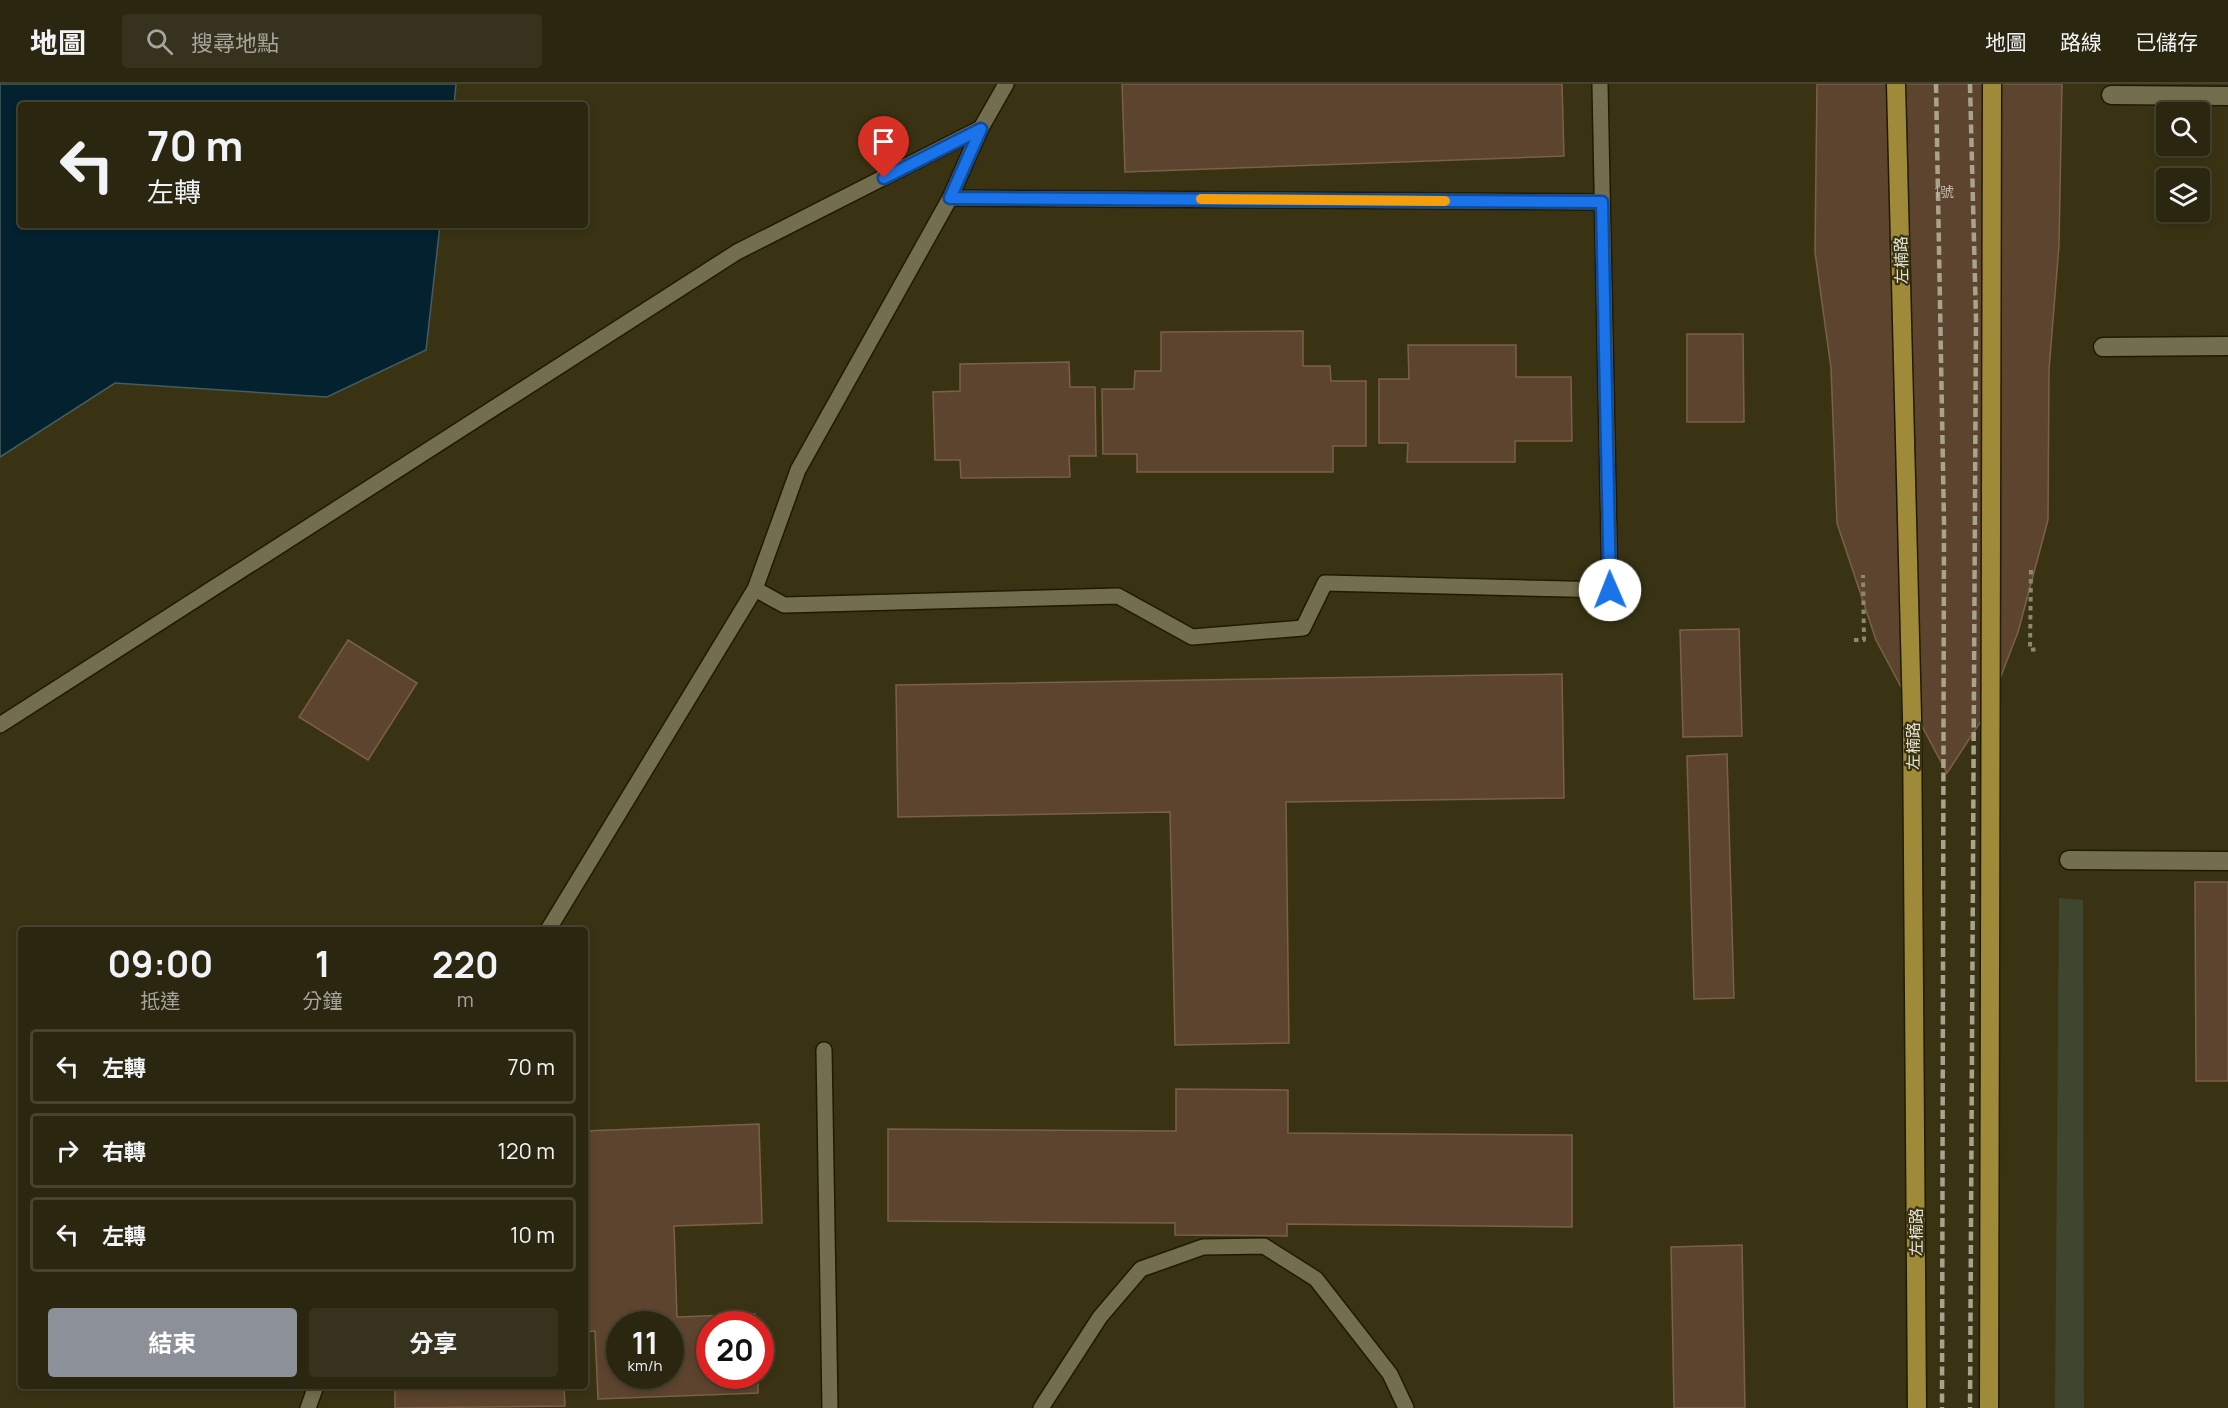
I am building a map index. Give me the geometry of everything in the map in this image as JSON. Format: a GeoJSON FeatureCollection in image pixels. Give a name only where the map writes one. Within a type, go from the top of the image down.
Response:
{"type":"FeatureCollection","features":[{"type":"Feature","properties":{"kind":"main road","name":"左楠路"},"geometry":{"type":"LineString","coordinates":[[1896,84],[1912,717],[1917,1408]]}},
{"type":"Feature","properties":{"kind":"main road"},"geometry":{"type":"LineString","coordinates":[[1989,1408],[1992,84]]}},
{"type":"Feature","properties":{"kind":"street"},"geometry":{"type":"LineString","coordinates":[[2111,95],[2228,96]]}},
{"type":"Feature","properties":{"kind":"street"},"geometry":{"type":"LineString","coordinates":[[2103,346],[2228,346]]}},
{"type":"Feature","properties":{"kind":"street"},"geometry":{"type":"LineString","coordinates":[[2069,860],[2228,861]]}},
{"type":"Feature","properties":{"kind":"lane"},"geometry":{"type":"LineString","coordinates":[[550,927],[755,589],[798,470],[950,198],[981,129],[1006,84]]}},
{"type":"Feature","properties":{"kind":"lane"},"geometry":{"type":"LineString","coordinates":[[755,589],[784,605],[1118,596],[1192,637],[1303,628],[1325,584],[1610,590],[1600,84]]}},
{"type":"Feature","properties":{"kind":"lane"},"geometry":{"type":"LineString","coordinates":[[0,726],[737,252],[981,129]]}},
{"type":"Feature","properties":{"kind":"lane"},"geometry":{"type":"LineString","coordinates":[[950,198],[1602,202]]}},
{"type":"Feature","properties":{"kind":"lane"},"geometry":{"type":"LineString","coordinates":[[824,1050],[830,1408]]}},
{"type":"Feature","properties":{"kind":"lane"},"geometry":{"type":"LineString","coordinates":[[1041,1408],[1100,1317],[1141,1269],[1203,1247],[1264,1246],[1316,1279],[1390,1374],[1406,1408]]}},
{"type":"Feature","properties":{"kind":"lane"},"geometry":{"type":"LineString","coordinates":[[308,1408],[315,1389]]}},
{"type":"Feature","properties":{"kind":"path"},"geometry":{"type":"LineString","coordinates":[[2031,570],[2030,650],[2038,649]]}},
{"type":"Feature","properties":{"kind":"path"},"geometry":{"type":"LineString","coordinates":[[1854,640],[1864,640],[1863,575]]}},
{"type":"Feature","properties":{"kind":"green space"},"geometry":{"type":"Polygon","coordinates":[[[2059,898],[2083,900],[2084,1408],[2055,1408],[2059,898]]]}},
{"type":"Feature","properties":{"kind":"water"},"geometry":{"type":"Polygon","coordinates":[[[0,84],[456,84],[454,102],[18,102],[18,228],[440,228],[426,350],[327,397],[115,383],[0,457],[0,84]]]}},
{"type":"Feature","properties":{"kind":"building"},"geometry":{"type":"Polygon","coordinates":[[[1122,84],[1562,84],[1564,156],[1125,172],[1122,84]]]}},
{"type":"Feature","properties":{"kind":"building"},"geometry":{"type":"Polygon","coordinates":[[[1817,84],[2062,84],[2059,245],[2049,370],[2048,520],[2018,632],[1987,712],[1947,773],[1876,640],[1837,523],[1831,368],[1815,252],[1817,84]]]}},
{"type":"Feature","properties":{"kind":"building"},"geometry":{"type":"Polygon","coordinates":[[[1303,331],[1303,366],[1330,366],[1331,381],[1366,381],[1366,446],[1333,446],[1333,472],[1137,472],[1137,454],[1103,454],[1102,389],[1134,389],[1135,371],[1161,371],[1161,332],[1303,331]]]}},
{"type":"Feature","properties":{"kind":"building"},"geometry":{"type":"Polygon","coordinates":[[[1687,334],[1743,334],[1744,422],[1687,422],[1687,334]]]}},
{"type":"Feature","properties":{"kind":"building"},"geometry":{"type":"Polygon","coordinates":[[[1408,345],[1516,345],[1516,377],[1571,377],[1572,441],[1515,441],[1515,462],[1407,462],[1408,443],[1379,443],[1379,379],[1409,379],[1408,345]]]}},
{"type":"Feature","properties":{"kind":"building"},"geometry":{"type":"Polygon","coordinates":[[[1069,362],[1070,387],[1095,387],[1096,456],[1069,456],[1070,477],[961,478],[960,460],[935,460],[933,392],[960,391],[960,364],[1069,362]]]}},
{"type":"Feature","properties":{"kind":"building"},"geometry":{"type":"Polygon","coordinates":[[[1739,629],[1742,736],[1683,737],[1680,630],[1739,629]]]}},
{"type":"Feature","properties":{"kind":"building"},"geometry":{"type":"Polygon","coordinates":[[[348,640],[417,683],[368,760],[299,717],[348,640]]]}},
{"type":"Feature","properties":{"kind":"building"},"geometry":{"type":"Polygon","coordinates":[[[1562,674],[1564,798],[1286,802],[1289,1043],[1175,1045],[1170,812],[898,817],[896,685],[1562,674]]]}},
{"type":"Feature","properties":{"kind":"building"},"geometry":{"type":"Polygon","coordinates":[[[1727,754],[1734,998],[1694,999],[1687,756],[1727,754]]]}},
{"type":"Feature","properties":{"kind":"building"},"geometry":{"type":"Polygon","coordinates":[[[2195,882],[2228,882],[2228,1081],[2196,1081],[2195,882]]]}},
{"type":"Feature","properties":{"kind":"building"},"geometry":{"type":"Polygon","coordinates":[[[1176,1089],[1288,1090],[1288,1133],[1572,1135],[1572,1227],[1287,1224],[1287,1236],[1175,1235],[1175,1223],[888,1221],[888,1129],[1176,1131],[1176,1089]]]}},
{"type":"Feature","properties":{"kind":"building"},"geometry":{"type":"Polygon","coordinates":[[[759,1124],[762,1223],[674,1226],[677,1311],[606,1311],[606,1389],[684,1389],[684,1317],[696,1316],[696,1389],[758,1389],[758,1393],[598,1399],[595,1331],[588,1332],[588,1131],[759,1124]]]}},
{"type":"Feature","properties":{"kind":"building"},"geometry":{"type":"Polygon","coordinates":[[[1742,1245],[1745,1408],[1674,1408],[1671,1247],[1742,1245]]]}},
{"type":"Feature","properties":{"kind":"building"},"geometry":{"type":"Polygon","coordinates":[[[395,1389],[564,1389],[565,1406],[395,1408],[395,1389]]]}},
{"type":"Feature","properties":{"kind":"railway"},"geometry":{"type":"LineString","coordinates":[[1936,84],[1944,523],[1942,1408]]}},
{"type":"Feature","properties":{"kind":"railway"},"geometry":{"type":"LineString","coordinates":[[1970,84],[1976,320],[1970,1408]]}},
{"type":"Feature","properties":{"kind":"slow traffic"},"geometry":{"type":"LineString","coordinates":[[1201,199],[1445,201]]}},
{"type":"Feature","properties":{"kind":"route"},"geometry":{"type":"LineString","coordinates":[[884,178],[981,129],[950,198],[1602,202],[1610,590]]}}]}
